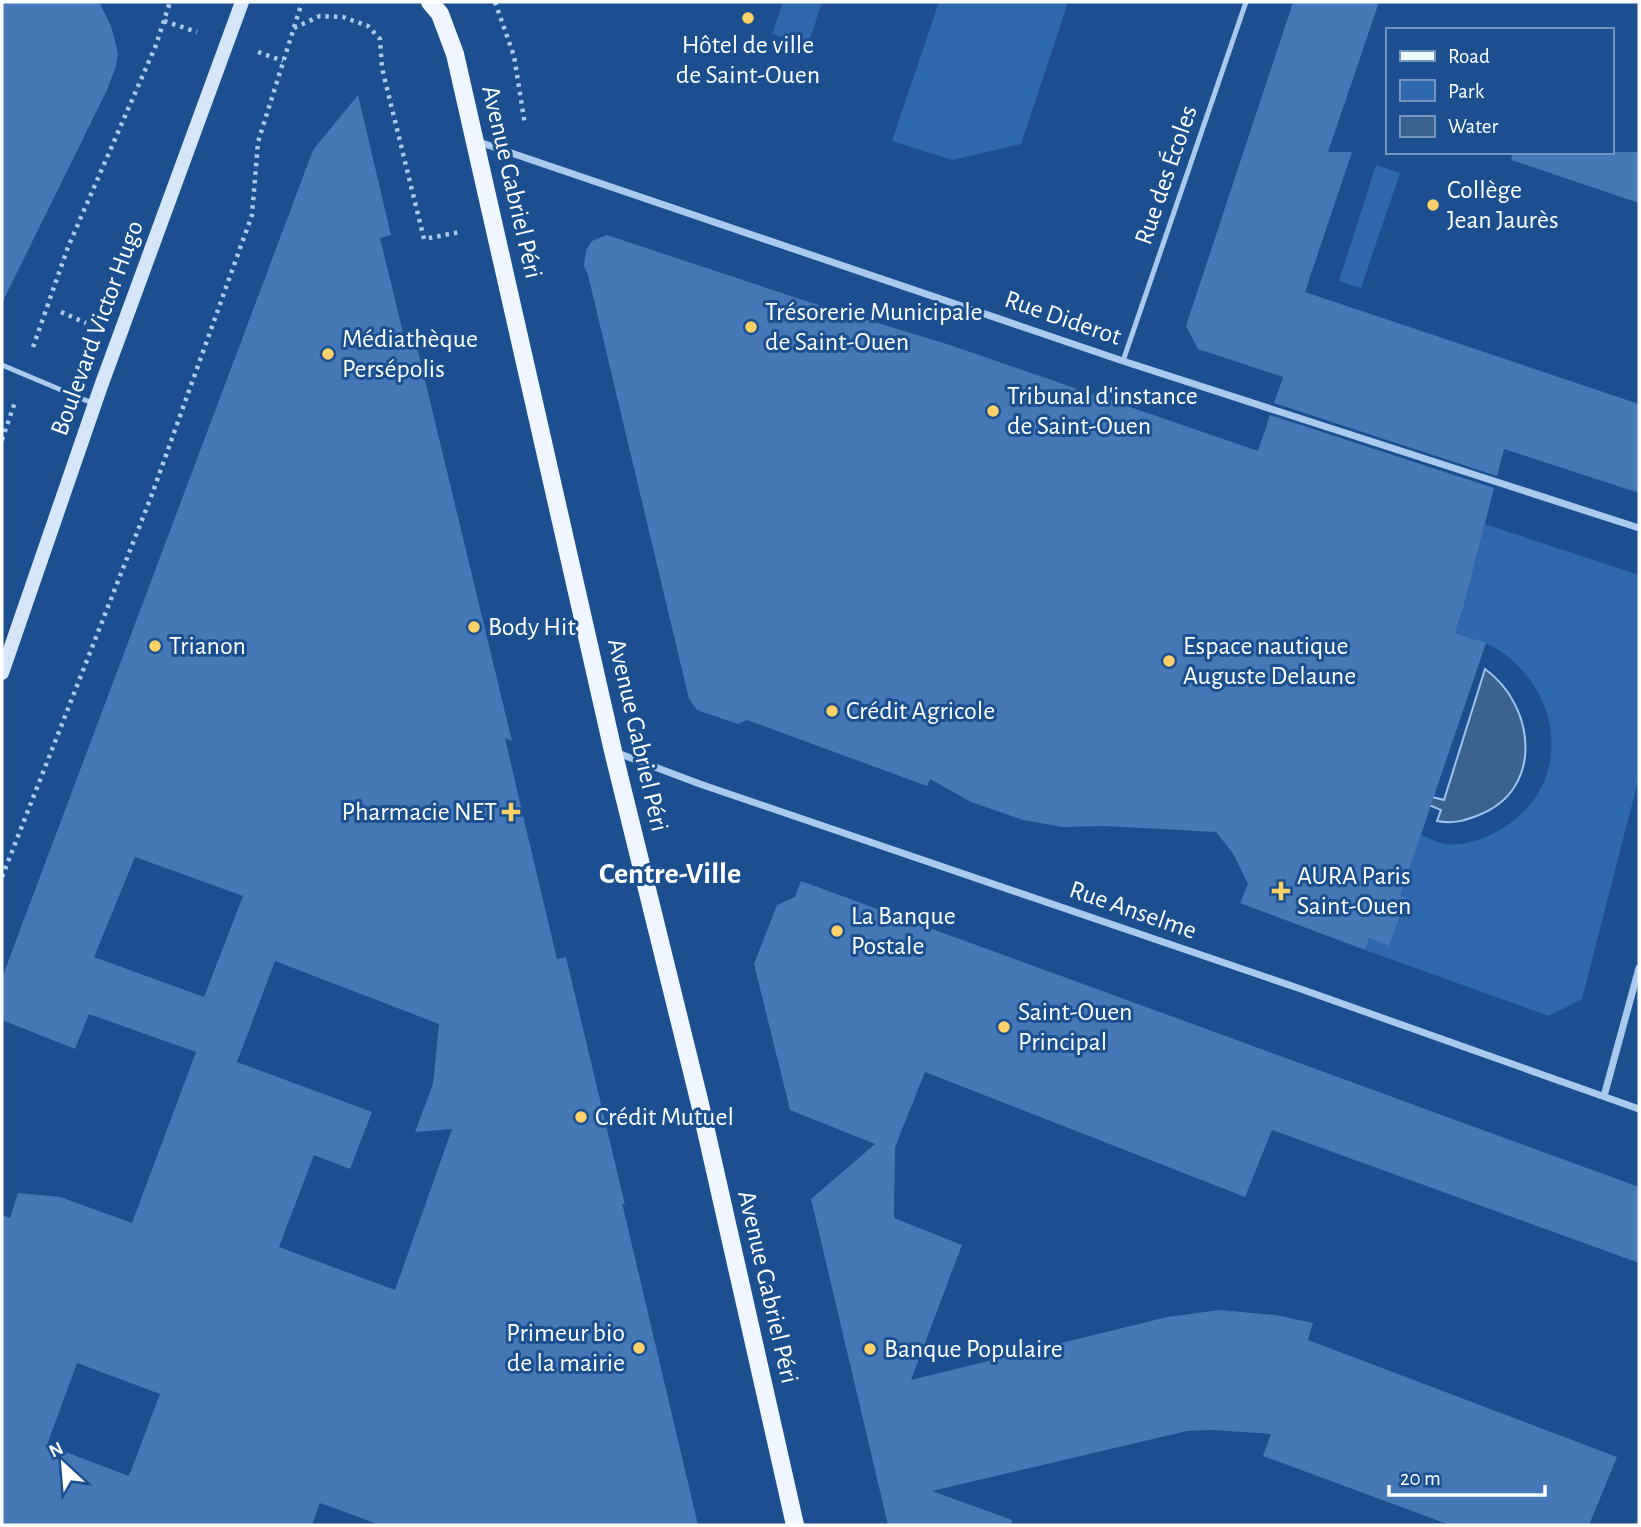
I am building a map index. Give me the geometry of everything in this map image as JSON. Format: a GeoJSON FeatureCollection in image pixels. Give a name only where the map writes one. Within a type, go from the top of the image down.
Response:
{"type":"FeatureCollection","features":[{"type":"Feature","properties":{"kind":"main road","name":"Boulevard Victor Hugo"},"geometry":{"type":"LineString","coordinates":[[2,673],[95,405],[242,2]]}},
{"type":"Feature","properties":{"kind":"main road","name":"Avenue Gabriel Péri"},"geometry":{"type":"LineString","coordinates":[[430,2],[440,14],[455,54],[613,751],[700,1104],[795,1525]]}},
{"type":"Feature","properties":{"kind":"street","name":"Rue Diderot"},"geometry":{"type":"LineString","coordinates":[[475,141],[1123,361],[1639,528]]}},
{"type":"Feature","properties":{"kind":"street","name":"Rue Anselme"},"geometry":{"type":"LineString","coordinates":[[613,751],[700,784],[1298,988],[1639,1109]]}},
{"type":"Feature","properties":{"kind":"street"},"geometry":{"type":"LineString","coordinates":[[1604,1096],[1639,968]]}},
{"type":"Feature","properties":{"kind":"lane","name":"Rue des Écoles"},"geometry":{"type":"LineString","coordinates":[[1123,361],[1246,2]]}},
{"type":"Feature","properties":{"kind":"lane"},"geometry":{"type":"LineString","coordinates":[[2,365],[95,405]]}},
{"type":"Feature","properties":{"kind":"path","name":"Boulevard Victor Hugo"},"geometry":{"type":"LineString","coordinates":[[46,306],[68,247],[156,45],[170,2]]}},
{"type":"Feature","properties":{"kind":"path"},"geometry":{"type":"LineString","coordinates":[[2,877],[151,497],[253,215],[258,142],[302,2]]}},
{"type":"Feature","properties":{"kind":"path","name":"Avenue Gabriel Péri"},"geometry":{"type":"LineString","coordinates":[[495,2],[514,56],[530,159]]}},
{"type":"Feature","properties":{"kind":"path"},"geometry":{"type":"LineString","coordinates":[[293,29],[320,16],[343,17],[368,26],[380,38],[382,68],[424,239]]}},
{"type":"Feature","properties":{"kind":"green space"},"geometry":{"type":"Polygon","coordinates":[[[783,2],[822,2],[808,45],[772,34],[783,2]]]}},
{"type":"Feature","properties":{"kind":"green space"},"geometry":{"type":"Polygon","coordinates":[[[939,2],[1068,2],[1021,144],[952,160],[892,141],[939,2]]]}},
{"type":"Feature","properties":{"kind":"green space"},"geometry":{"type":"Polygon","coordinates":[[[1376,165],[1400,173],[1361,288],[1339,281],[1376,165]]]}},
{"type":"Feature","properties":{"kind":"green space"},"geometry":{"type":"Polygon","coordinates":[[[1485,524],[1639,575],[1639,777],[1582,999],[1549,1016],[1365,950],[1369,938],[1389,946],[1407,899],[1387,891],[1420,834],[1451,844],[1469,842],[1492,834],[1518,817],[1536,796],[1547,772],[1551,746],[1549,720],[1539,694],[1523,671],[1500,651],[1455,633],[1485,524]]]}},
{"type":"Feature","properties":{"kind":"water"},"geometry":{"type":"Polygon","coordinates":[[[1485,669],[1502,685],[1514,703],[1526,746],[1523,767],[1515,786],[1500,803],[1468,819],[1437,821],[1441,810],[1429,805],[1432,797],[1444,800],[1485,669]]]}},
{"type":"Feature","properties":{"kind":"building"},"geometry":{"type":"Polygon","coordinates":[[[2,2],[99,2],[111,26],[118,53],[107,90],[2,303],[2,2]]]}},
{"type":"Feature","properties":{"kind":"building"},"geometry":{"type":"Polygon","coordinates":[[[1293,2],[1379,2],[1328,152],[1352,152],[1305,292],[1639,404],[1639,493],[1504,449],[1497,476],[1274,403],[1283,377],[1198,349],[1186,326],[1293,2]]]}},
{"type":"Feature","properties":{"kind":"building"},"geometry":{"type":"Polygon","coordinates":[[[358,95],[391,235],[380,238],[407,349],[417,347],[512,741],[505,738],[557,959],[566,957],[698,1525],[380,1525],[320,1503],[312,1525],[2,1525],[2,1215],[10,1218],[18,1193],[60,1197],[132,1223],[196,1052],[89,1014],[75,1049],[2,1020],[2,978],[313,150],[358,95]],[[135,857],[94,957],[204,997],[243,896],[135,857]],[[275,961],[237,1062],[372,1112],[350,1169],[314,1155],[279,1247],[395,1290],[452,1129],[415,1132],[433,1084],[439,1024],[275,961]],[[77,1363],[47,1445],[129,1476],[160,1394],[77,1363]]]}},
{"type":"Feature","properties":{"kind":"building"},"geometry":{"type":"Polygon","coordinates":[[[1639,152],[1639,203],[1511,160],[1512,154],[1639,152]]]}},
{"type":"Feature","properties":{"kind":"building"},"geometry":{"type":"Polygon","coordinates":[[[607,235],[812,303],[950,345],[1258,451],[1270,415],[1494,488],[1455,633],[1486,643],[1400,896],[1407,898],[1389,946],[1369,938],[1365,950],[1240,903],[1248,884],[1234,855],[1216,832],[1104,826],[1062,827],[1023,820],[971,802],[930,779],[927,786],[747,720],[738,724],[697,710],[689,699],[584,266],[586,250],[592,241],[607,235]]]}},
{"type":"Feature","properties":{"kind":"building"},"geometry":{"type":"Polygon","coordinates":[[[801,881],[1639,1187],[1639,1263],[1272,1130],[1245,1197],[925,1072],[895,1147],[894,1218],[962,1245],[911,1380],[1167,1317],[1220,1310],[1276,1315],[1313,1323],[1308,1340],[1617,1457],[1589,1525],[1450,1525],[1263,1456],[1271,1434],[1213,1430],[1187,1431],[932,1491],[1012,1520],[1011,1525],[888,1525],[811,1199],[875,1144],[790,1110],[754,964],[777,905],[795,897],[801,881]]]}},
{"type":"Feature","properties":{"kind":"place","name":"Hôtel de ville de Saint-Ouen"},"geometry":{"type":"Point","coordinates":[748,18]}},
{"type":"Feature","properties":{"kind":"place","name":"Collège Jean Jaurès"},"geometry":{"type":"Point","coordinates":[1433,205]}},
{"type":"Feature","properties":{"kind":"place","name":"Trésorerie Municipale de Saint-Ouen"},"geometry":{"type":"Point","coordinates":[751,327]}},
{"type":"Feature","properties":{"kind":"place","name":"Médiathèque Persépolis"},"geometry":{"type":"Point","coordinates":[328,354]}},
{"type":"Feature","properties":{"kind":"place","name":"Tribunal d'instance de Saint-Ouen"},"geometry":{"type":"Point","coordinates":[993,411]}},
{"type":"Feature","properties":{"kind":"place","name":"Body Hit"},"geometry":{"type":"Point","coordinates":[474,627]}},
{"type":"Feature","properties":{"kind":"place","name":"Trianon"},"geometry":{"type":"Point","coordinates":[155,646]}},
{"type":"Feature","properties":{"kind":"place","name":"Espace nautique Auguste Delaune"},"geometry":{"type":"Point","coordinates":[1169,661]}},
{"type":"Feature","properties":{"kind":"place","name":"Crédit Agricole"},"geometry":{"type":"Point","coordinates":[832,711]}},
{"type":"Feature","properties":{"kind":"place","name":"Pharmacie NET"},"geometry":{"type":"Point","coordinates":[511,812]}},
{"type":"Feature","properties":{"kind":"place","name":"AURA Paris Saint-Ouen"},"geometry":{"type":"Point","coordinates":[1281,891]}},
{"type":"Feature","properties":{"kind":"place","name":"La Banque Postale"},"geometry":{"type":"Point","coordinates":[837,931]}},
{"type":"Feature","properties":{"kind":"place","name":"Saint-Ouen Principal"},"geometry":{"type":"Point","coordinates":[1004,1027]}},
{"type":"Feature","properties":{"kind":"place","name":"Crédit Mutuel"},"geometry":{"type":"Point","coordinates":[581,1117]}},
{"type":"Feature","properties":{"kind":"place","name":"Primeur bio de la mairie"},"geometry":{"type":"Point","coordinates":[639,1348]}},
{"type":"Feature","properties":{"kind":"place","name":"Banque Populaire"},"geometry":{"type":"Point","coordinates":[870,1349]}},
{"type":"Feature","properties":{"kind":"district","name":"Centre-Ville"},"geometry":{"type":"Point","coordinates":[670,874]}}]}
